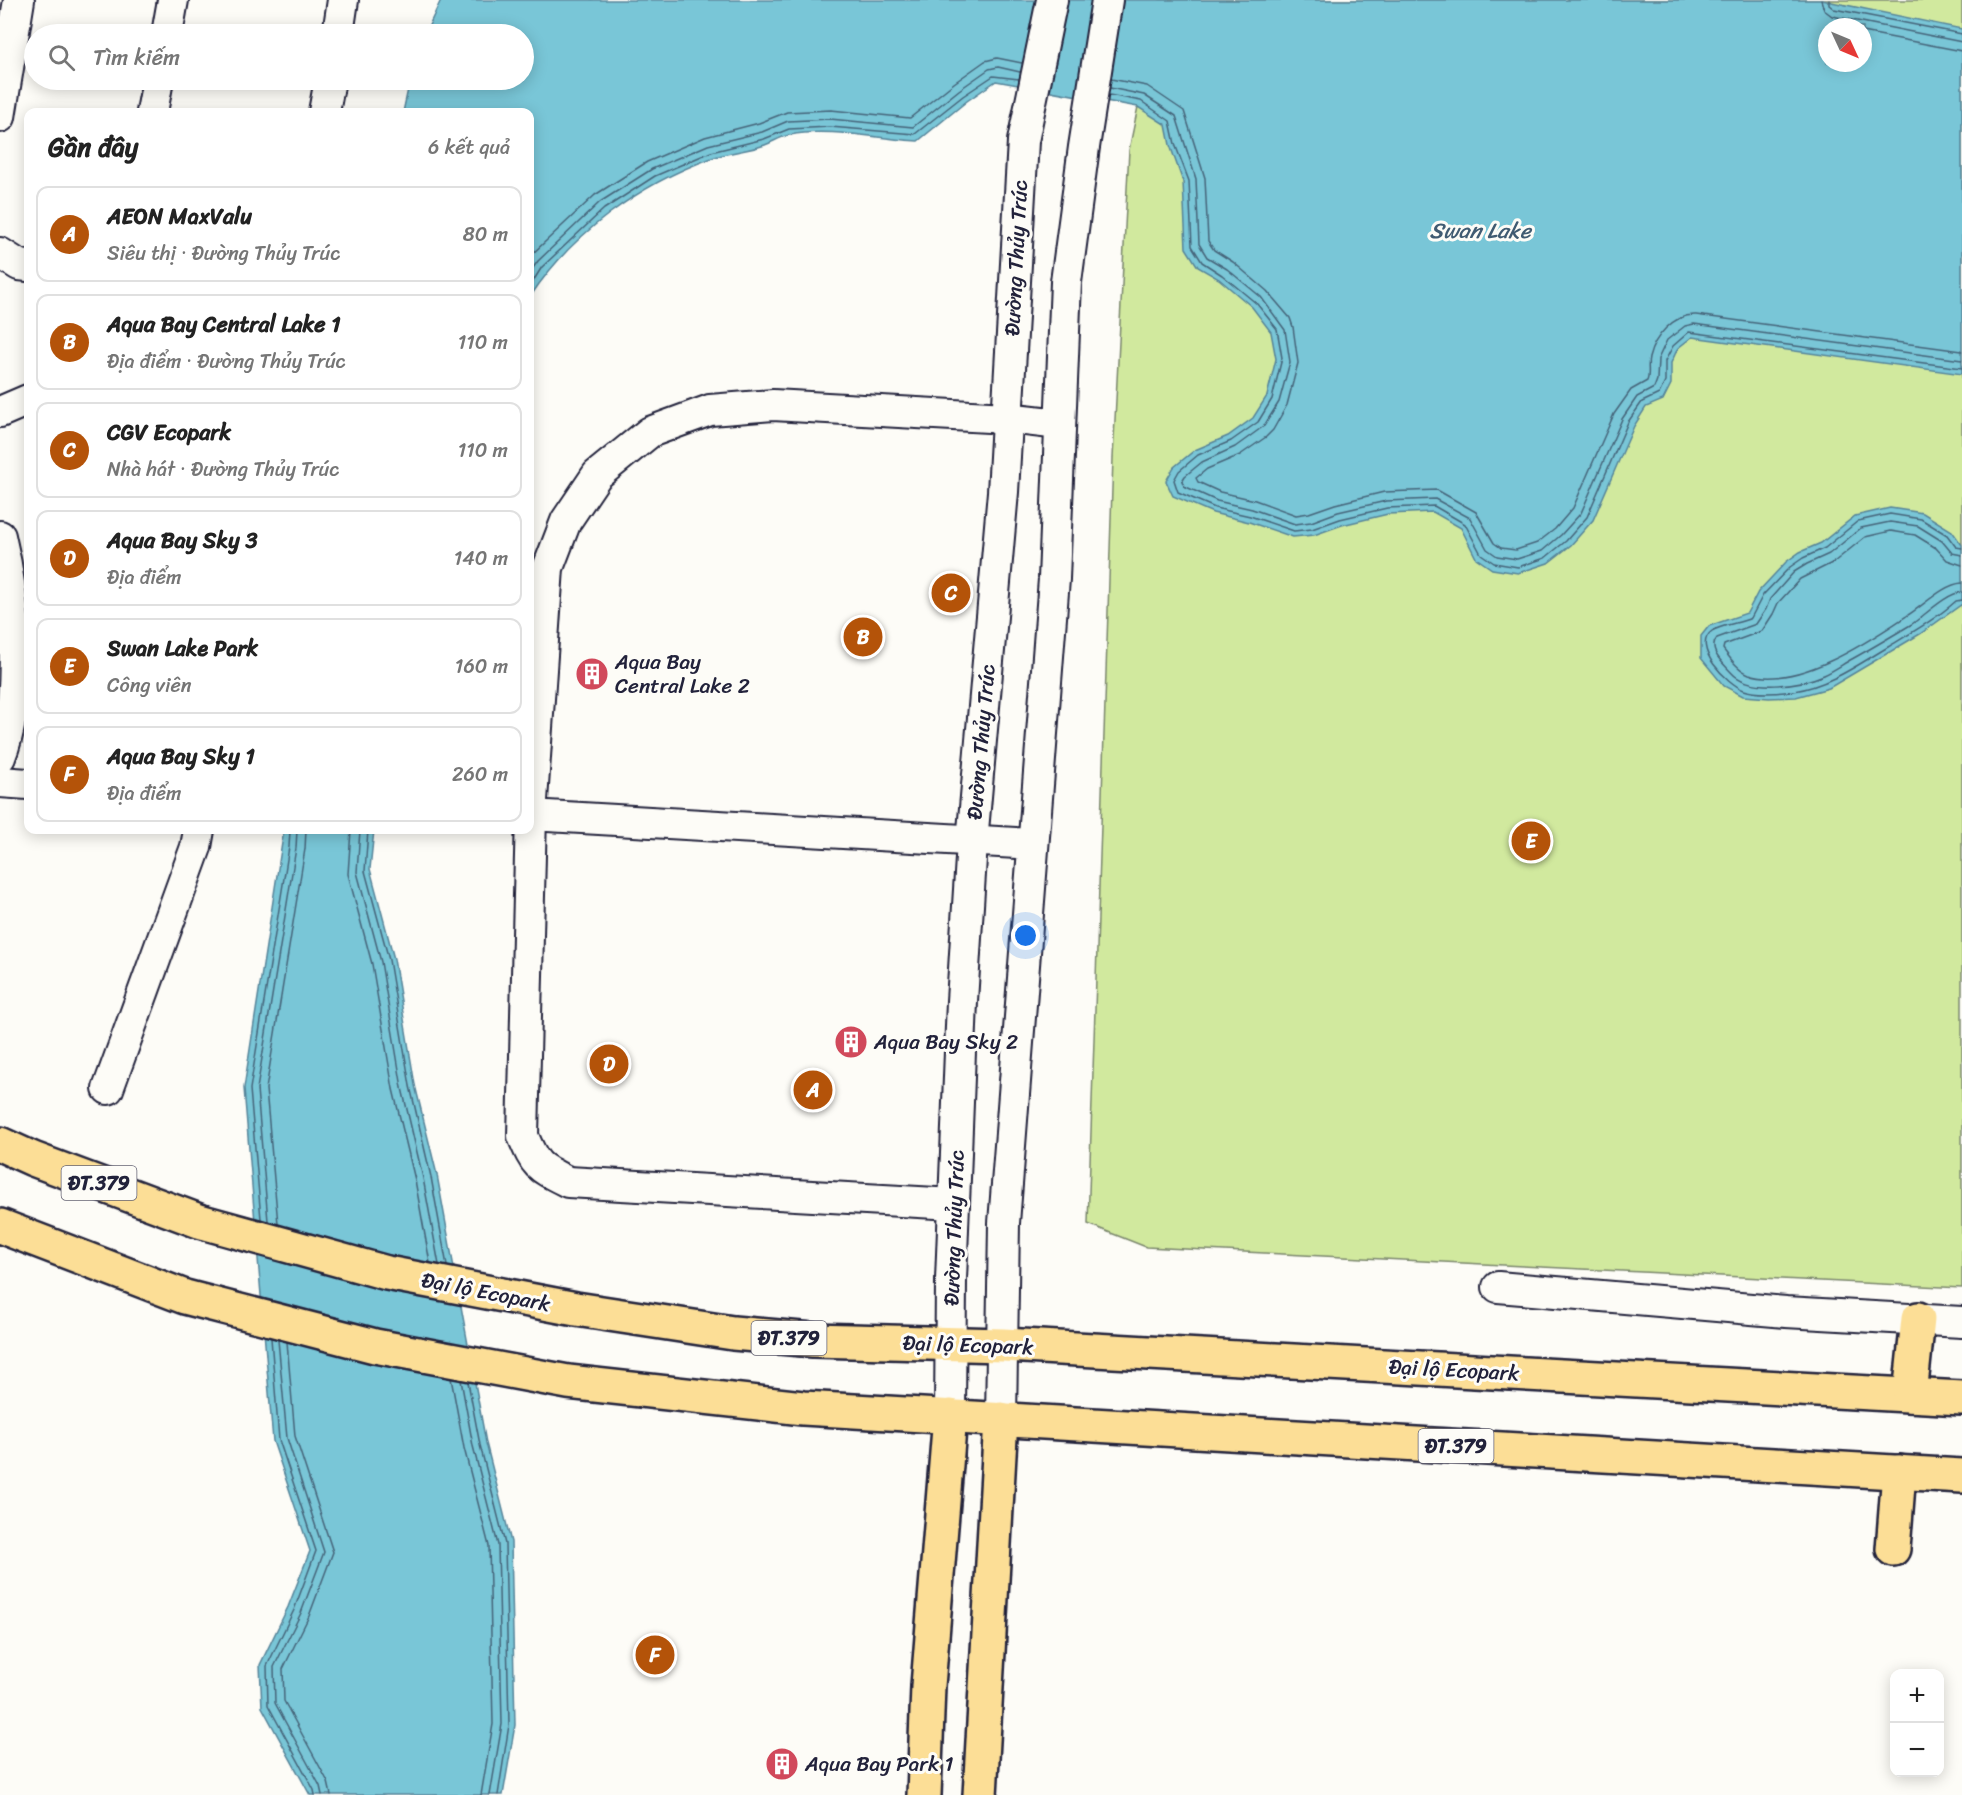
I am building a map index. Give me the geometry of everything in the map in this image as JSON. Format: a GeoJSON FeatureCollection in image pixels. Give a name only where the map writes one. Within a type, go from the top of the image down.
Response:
{"type":"FeatureCollection","features":[{"type":"Feature","properties":{"kind":"main road","name":"Đại lộ Ecopark"},"geometry":{"type":"LineString","coordinates":[[0,1144],[33,1159],[199,1221],[387,1273],[576,1309],[733,1333],[813,1340],[1003,1345],[1962,1398]]}},
{"type":"Feature","properties":{"kind":"main road","name":"ĐT.379"},"geometry":{"type":"LineString","coordinates":[[0,1226],[185,1297],[375,1346],[568,1382],[803,1408],[1962,1476]]}},
{"type":"Feature","properties":{"kind":"main road"},"geometry":{"type":"LineString","coordinates":[[1910,1395],[1918,1319]]}},
{"type":"Feature","properties":{"kind":"main road"},"geometry":{"type":"LineString","coordinates":[[924,1795],[928,1686],[950,1416]]}},
{"type":"Feature","properties":{"kind":"main road"},"geometry":{"type":"LineString","coordinates":[[980,1795],[1001,1419]]}},
{"type":"Feature","properties":{"kind":"main road"},"geometry":{"type":"LineString","coordinates":[[1893,1549],[1899,1472]]}},
{"type":"Feature","properties":{"kind":"street"},"geometry":{"type":"LineString","coordinates":[[0,117],[19,0]]}},
{"type":"Feature","properties":{"kind":"street"},"geometry":{"type":"LineString","coordinates":[[169,24],[173,0]]}},
{"type":"Feature","properties":{"kind":"street"},"geometry":{"type":"LineString","coordinates":[[339,24],[343,0]]}},
{"type":"Feature","properties":{"kind":"street","name":"Đường Thủy Trúc"},"geometry":{"type":"LineString","coordinates":[[950,1416],[954,1204],[972,842],[1003,492],[1023,141],[1052,0]]}},
{"type":"Feature","properties":{"kind":"street"},"geometry":{"type":"LineString","coordinates":[[1001,1419],[1004,1223],[1054,579],[1066,282],[1107,0]]}},
{"type":"Feature","properties":{"kind":"street"},"geometry":{"type":"LineString","coordinates":[[153,108],[156,90]]}},
{"type":"Feature","properties":{"kind":"street"},"geometry":{"type":"LineString","coordinates":[[325,108],[328,90]]}},
{"type":"Feature","properties":{"kind":"street"},"geometry":{"type":"LineString","coordinates":[[0,252],[19,265],[24,266]]}},
{"type":"Feature","properties":{"kind":"street"},"geometry":{"type":"LineString","coordinates":[[0,412],[24,402]]}},
{"type":"Feature","properties":{"kind":"street"},"geometry":{"type":"LineString","coordinates":[[534,760],[548,568],[566,522],[597,475],[650,432],[710,410],[773,405],[1007,418],[1060,424]]}},
{"type":"Feature","properties":{"kind":"street"},"geometry":{"type":"LineString","coordinates":[[0,536],[9,580],[14,624],[15,678],[7,740],[0,757]]}},
{"type":"Feature","properties":{"kind":"street"},"geometry":{"type":"LineString","coordinates":[[0,782],[24,784]]}},
{"type":"Feature","properties":{"kind":"street"},"geometry":{"type":"LineString","coordinates":[[534,815],[1032,844]]}},
{"type":"Feature","properties":{"kind":"street"},"geometry":{"type":"LineString","coordinates":[[108,1089],[196,847],[198,834]]}},
{"type":"Feature","properties":{"kind":"street"},"geometry":{"type":"LineString","coordinates":[[530,834],[523,1136],[533,1161],[546,1171],[568,1182],[954,1204]]}},
{"type":"Feature","properties":{"kind":"street"},"geometry":{"type":"LineString","coordinates":[[1498,1287],[1786,1312],[1962,1322]]}},
{"type":"Feature","properties":{"kind":"green space"},"geometry":{"type":"Polygon","coordinates":[[[1160,0],[1962,0],[1962,1288],[1146,1247],[1088,1224],[1113,458],[1129,150],[1160,0]]]}},
{"type":"Feature","properties":{"kind":"water","name":"Swan Lake"},"geometry":{"type":"Polygon","coordinates":[[[441,0],[1822,0],[1962,29],[1962,374],[1692,337],[1678,348],[1671,363],[1671,384],[1663,400],[1646,407],[1634,426],[1593,520],[1571,545],[1548,563],[1518,573],[1492,569],[1476,558],[1461,528],[1433,512],[1388,514],[1342,525],[1314,535],[1293,537],[1213,513],[1173,496],[1166,481],[1174,467],[1195,450],[1228,436],[1253,418],[1267,396],[1276,359],[1271,332],[1252,307],[1219,279],[1198,267],[1186,248],[1183,182],[1170,145],[1166,125],[1138,107],[996,81],[967,101],[918,141],[837,133],[805,133],[718,156],[659,182],[610,213],[566,252],[534,292],[534,108],[404,108],[408,90],[534,90],[534,24],[430,24],[441,0]]]}},
{"type":"Feature","properties":{"kind":"water"},"geometry":{"type":"Polygon","coordinates":[[[1890,508],[1923,513],[1952,531],[1962,545],[1962,604],[1920,634],[1829,688],[1796,697],[1769,698],[1743,696],[1724,686],[1701,658],[1701,636],[1709,626],[1747,613],[1758,592],[1786,562],[1800,552],[1821,543],[1855,516],[1890,508]]]}},
{"type":"Feature","properties":{"kind":"water"},"geometry":{"type":"Polygon","coordinates":[[[283,834],[374,834],[370,869],[394,959],[415,1085],[437,1175],[486,1443],[511,1542],[515,1725],[503,1795],[310,1795],[262,1707],[260,1665],[288,1607],[310,1551],[273,1441],[244,1088],[283,834]]]}},
{"type":"Feature","properties":{"kind":"place","name":"CGV Ecopark"},"geometry":{"type":"Point","coordinates":[951,593]}},
{"type":"Feature","properties":{"kind":"place","name":"Aqua Bay Central Lake 1"},"geometry":{"type":"Point","coordinates":[863,637]}},
{"type":"Feature","properties":{"kind":"place","name":"Aqua Bay Central Lake 2"},"geometry":{"type":"Point","coordinates":[592,674]}},
{"type":"Feature","properties":{"kind":"place","name":"Swan Lake Park"},"geometry":{"type":"Point","coordinates":[1531,841]}},
{"type":"Feature","properties":{"kind":"place","name":"Aqua Bay Sky 2"},"geometry":{"type":"Point","coordinates":[851,1042]}},
{"type":"Feature","properties":{"kind":"place","name":"Aqua Bay Sky 3"},"geometry":{"type":"Point","coordinates":[609,1064]}},
{"type":"Feature","properties":{"kind":"place","name":"AEON MaxValu"},"geometry":{"type":"Point","coordinates":[813,1090]}},
{"type":"Feature","properties":{"kind":"place","name":"Aqua Bay Sky 1"},"geometry":{"type":"Point","coordinates":[655,1655]}},
{"type":"Feature","properties":{"kind":"place","name":"Aqua Bay Park 1"},"geometry":{"type":"Point","coordinates":[782,1764]}}]}
